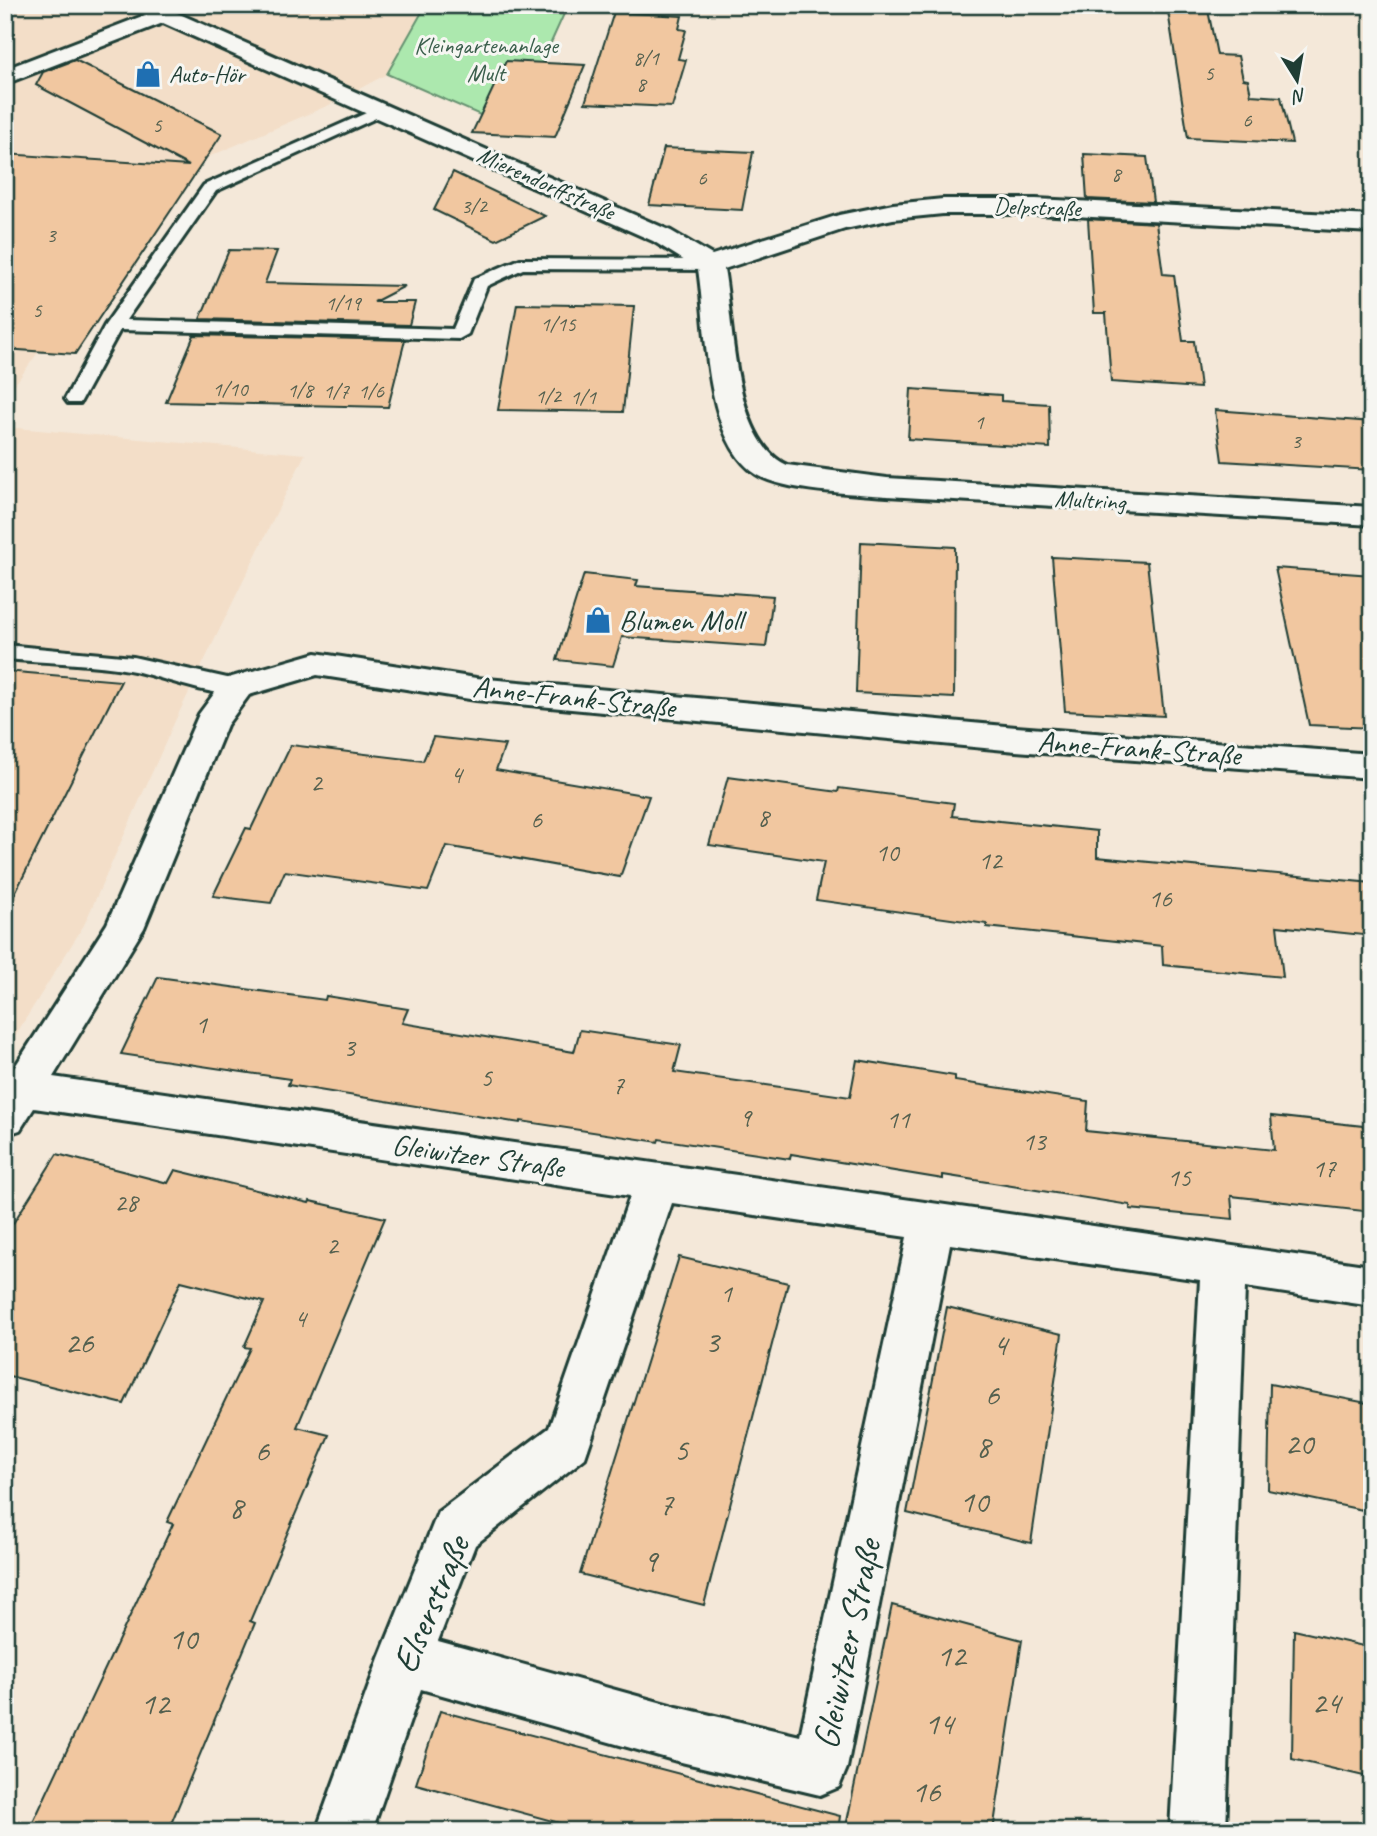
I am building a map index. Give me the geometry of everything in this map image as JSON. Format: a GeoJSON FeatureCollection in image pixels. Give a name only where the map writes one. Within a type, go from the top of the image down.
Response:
{"type":"FeatureCollection","features":[{"type":"Feature","properties":{"kind":"street","name":"Mierendorffstraße"},"geometry":{"type":"LineString","coordinates":[[140,5],[662,236],[710,265]]}},
{"type":"Feature","properties":{"kind":"street"},"geometry":{"type":"LineString","coordinates":[[5,77],[161,16]]}},
{"type":"Feature","properties":{"kind":"street","name":"Delpstraße"},"geometry":{"type":"LineString","coordinates":[[710,265],[771,242],[846,222],[920,208],[988,205],[1372,224]]}},
{"type":"Feature","properties":{"kind":"street","name":"Multring"},"geometry":{"type":"LineString","coordinates":[[710,265],[716,290],[721,349],[733,410],[748,452],[767,468],[808,478],[995,495],[1372,516]]}},
{"type":"Feature","properties":{"kind":"street","name":"Anne-Frank-Straße"},"geometry":{"type":"LineString","coordinates":[[237,687],[316,664],[476,689],[1016,739],[1372,766]]}},
{"type":"Feature","properties":{"kind":"street"},"geometry":{"type":"LineString","coordinates":[[15,1104],[125,928],[211,722],[237,687]]}},
{"type":"Feature","properties":{"kind":"street","name":"Gleiwitzer Straße"},"geometry":{"type":"LineString","coordinates":[[15,1104],[657,1182],[1372,1286]]}},
{"type":"Feature","properties":{"kind":"street","name":"Elserstraße"},"geometry":{"type":"LineString","coordinates":[[344,1831],[405,1658],[456,1528],[568,1442],[657,1182]]}},
{"type":"Feature","properties":{"kind":"street","name":"Gleiwitzer Straße"},"geometry":{"type":"LineString","coordinates":[[405,1658],[677,1734],[820,1768],[932,1222]]}},
{"type":"Feature","properties":{"kind":"street"},"geometry":{"type":"LineString","coordinates":[[1198,1831],[1223,1265]]}},
{"type":"Feature","properties":{"kind":"lane"},"geometry":{"type":"LineString","coordinates":[[74,399],[114,325],[210,188],[382,110]]}},
{"type":"Feature","properties":{"kind":"lane"},"geometry":{"type":"LineString","coordinates":[[114,325],[459,334],[480,284],[520,264],[710,265]]}},
{"type":"Feature","properties":{"kind":"lane"},"geometry":{"type":"LineString","coordinates":[[5,652],[133,664],[200,681],[237,687]]}},
{"type":"Feature","properties":{"kind":"shaded area"},"geometry":{"type":"Polygon","coordinates":[[[5,5],[426,5],[387,74],[329,105],[157,179],[66,314],[5,398],[5,5]]]}},
{"type":"Feature","properties":{"kind":"shaded area"},"geometry":{"type":"Polygon","coordinates":[[[5,427],[305,454],[175,721],[84,925],[5,1052],[5,427]]]}},
{"type":"Feature","properties":{"kind":"green space","name":"Kleingartenanlage Mult"},"geometry":{"type":"Polygon","coordinates":[[[426,5],[568,5],[512,129],[387,74],[426,5]]]}},
{"type":"Feature","properties":{"kind":"building"},"geometry":{"type":"Polygon","coordinates":[[[1167,5],[1207,5],[1217,55],[1238,56],[1243,79],[1248,80],[1251,95],[1281,97],[1292,143],[1188,138],[1167,5]]]}},
{"type":"Feature","properties":{"kind":"building"},"geometry":{"type":"Polygon","coordinates":[[[614,12],[682,16],[679,29],[686,30],[678,59],[686,60],[672,107],[585,103],[614,12]]]}},
{"type":"Feature","properties":{"kind":"building"},"geometry":{"type":"Polygon","coordinates":[[[75,60],[222,134],[75,354],[5,349],[5,154],[189,166],[36,85],[43,72],[75,60]]]}},
{"type":"Feature","properties":{"kind":"building"},"geometry":{"type":"Polygon","coordinates":[[[506,61],[585,65],[555,137],[472,133],[506,61]]]}},
{"type":"Feature","properties":{"kind":"building"},"geometry":{"type":"Polygon","coordinates":[[[664,148],[753,152],[742,210],[649,205],[664,148]]]}},
{"type":"Feature","properties":{"kind":"building"},"geometry":{"type":"Polygon","coordinates":[[[1084,154],[1147,157],[1153,202],[1087,199],[1084,154]]]}},
{"type":"Feature","properties":{"kind":"building"},"geometry":{"type":"Polygon","coordinates":[[[453,172],[545,216],[496,240],[434,210],[453,172]]]}},
{"type":"Feature","properties":{"kind":"building"},"geometry":{"type":"Polygon","coordinates":[[[1088,219],[1156,223],[1163,274],[1174,275],[1183,341],[1194,341],[1200,388],[1111,382],[1106,313],[1094,313],[1088,219]]]}},
{"type":"Feature","properties":{"kind":"building"},"geometry":{"type":"Polygon","coordinates":[[[229,250],[277,251],[265,283],[405,286],[374,302],[415,302],[409,325],[200,319],[229,250]]]}},
{"type":"Feature","properties":{"kind":"building"},"geometry":{"type":"Polygon","coordinates":[[[517,304],[634,306],[623,412],[498,410],[517,304]]]}},
{"type":"Feature","properties":{"kind":"building"},"geometry":{"type":"Polygon","coordinates":[[[194,335],[405,340],[388,407],[166,402],[194,335]]]}},
{"type":"Feature","properties":{"kind":"building"},"geometry":{"type":"Polygon","coordinates":[[[911,389],[1001,395],[1001,401],[1049,404],[1050,448],[908,439],[911,389]]]}},
{"type":"Feature","properties":{"kind":"building"},"geometry":{"type":"Polygon","coordinates":[[[1215,410],[1372,422],[1372,470],[1222,461],[1215,410]]]}},
{"type":"Feature","properties":{"kind":"building"},"geometry":{"type":"Polygon","coordinates":[[[861,542],[955,547],[954,698],[856,693],[861,542]]]}},
{"type":"Feature","properties":{"kind":"building"},"geometry":{"type":"Polygon","coordinates":[[[1052,557],[1147,562],[1164,716],[1065,711],[1052,557]]]}},
{"type":"Feature","properties":{"kind":"building"},"geometry":{"type":"Polygon","coordinates":[[[1275,568],[1372,575],[1372,728],[1309,725],[1275,568]]]}},
{"type":"Feature","properties":{"kind":"building"},"geometry":{"type":"Polygon","coordinates":[[[584,574],[638,580],[636,586],[773,596],[766,647],[622,637],[613,666],[557,660],[584,574]]]}},
{"type":"Feature","properties":{"kind":"building"},"geometry":{"type":"Polygon","coordinates":[[[5,671],[121,681],[5,913],[5,671]]]}},
{"type":"Feature","properties":{"kind":"building"},"geometry":{"type":"Polygon","coordinates":[[[433,737],[505,745],[496,770],[649,796],[620,877],[446,846],[428,891],[285,871],[271,903],[213,896],[246,828],[251,829],[291,745],[423,761],[433,737]]]}},
{"type":"Feature","properties":{"kind":"building"},"geometry":{"type":"Polygon","coordinates":[[[728,777],[838,792],[839,788],[954,803],[952,816],[1097,831],[1097,857],[1372,883],[1372,936],[1277,926],[1283,977],[1163,965],[1162,946],[987,927],[987,924],[816,900],[824,862],[709,845],[728,777]]]}},
{"type":"Feature","properties":{"kind":"building"},"geometry":{"type":"Polygon","coordinates":[[[158,977],[325,1000],[326,996],[408,1009],[402,1023],[574,1052],[580,1030],[681,1045],[674,1072],[850,1097],[857,1060],[955,1076],[955,1081],[1088,1101],[1086,1131],[1274,1150],[1271,1116],[1372,1127],[1372,1212],[1231,1196],[1233,1219],[1130,1209],[1130,1205],[943,1175],[943,1179],[791,1154],[790,1159],[659,1139],[658,1142],[521,1121],[520,1123],[288,1085],[290,1079],[121,1054],[158,977]]]}},
{"type":"Feature","properties":{"kind":"building"},"geometry":{"type":"Polygon","coordinates":[[[57,1154],[168,1183],[175,1170],[309,1203],[310,1201],[385,1218],[297,1427],[329,1435],[250,1621],[255,1623],[168,1831],[29,1831],[173,1524],[167,1522],[250,1348],[244,1347],[264,1302],[181,1281],[124,1404],[5,1375],[5,1236],[57,1154]]]}},
{"type":"Feature","properties":{"kind":"building"},"geometry":{"type":"Polygon","coordinates":[[[679,1257],[788,1283],[704,1605],[580,1574],[679,1257]]]}},
{"type":"Feature","properties":{"kind":"building"},"geometry":{"type":"Polygon","coordinates":[[[947,1307],[1062,1334],[1031,1543],[907,1513],[947,1307]]]}},
{"type":"Feature","properties":{"kind":"building"},"geometry":{"type":"Polygon","coordinates":[[[1270,1384],[1372,1404],[1372,1512],[1268,1490],[1270,1384]]]}},
{"type":"Feature","properties":{"kind":"building"},"geometry":{"type":"Polygon","coordinates":[[[892,1605],[1022,1640],[993,1831],[845,1831],[892,1605]]]}},
{"type":"Feature","properties":{"kind":"building"},"geometry":{"type":"Polygon","coordinates":[[[1294,1630],[1372,1648],[1372,1778],[1292,1759],[1294,1630]]]}},
{"type":"Feature","properties":{"kind":"building"},"geometry":{"type":"Polygon","coordinates":[[[440,1711],[840,1816],[838,1831],[589,1831],[416,1784],[440,1711]]]}},
{"type":"Feature","properties":{"kind":"place","name":"Auto-Hör"},"geometry":{"type":"Point","coordinates":[148,74]}},
{"type":"Feature","properties":{"kind":"place","name":"Blumen Moll"},"geometry":{"type":"Point","coordinates":[598,620]}}]}
